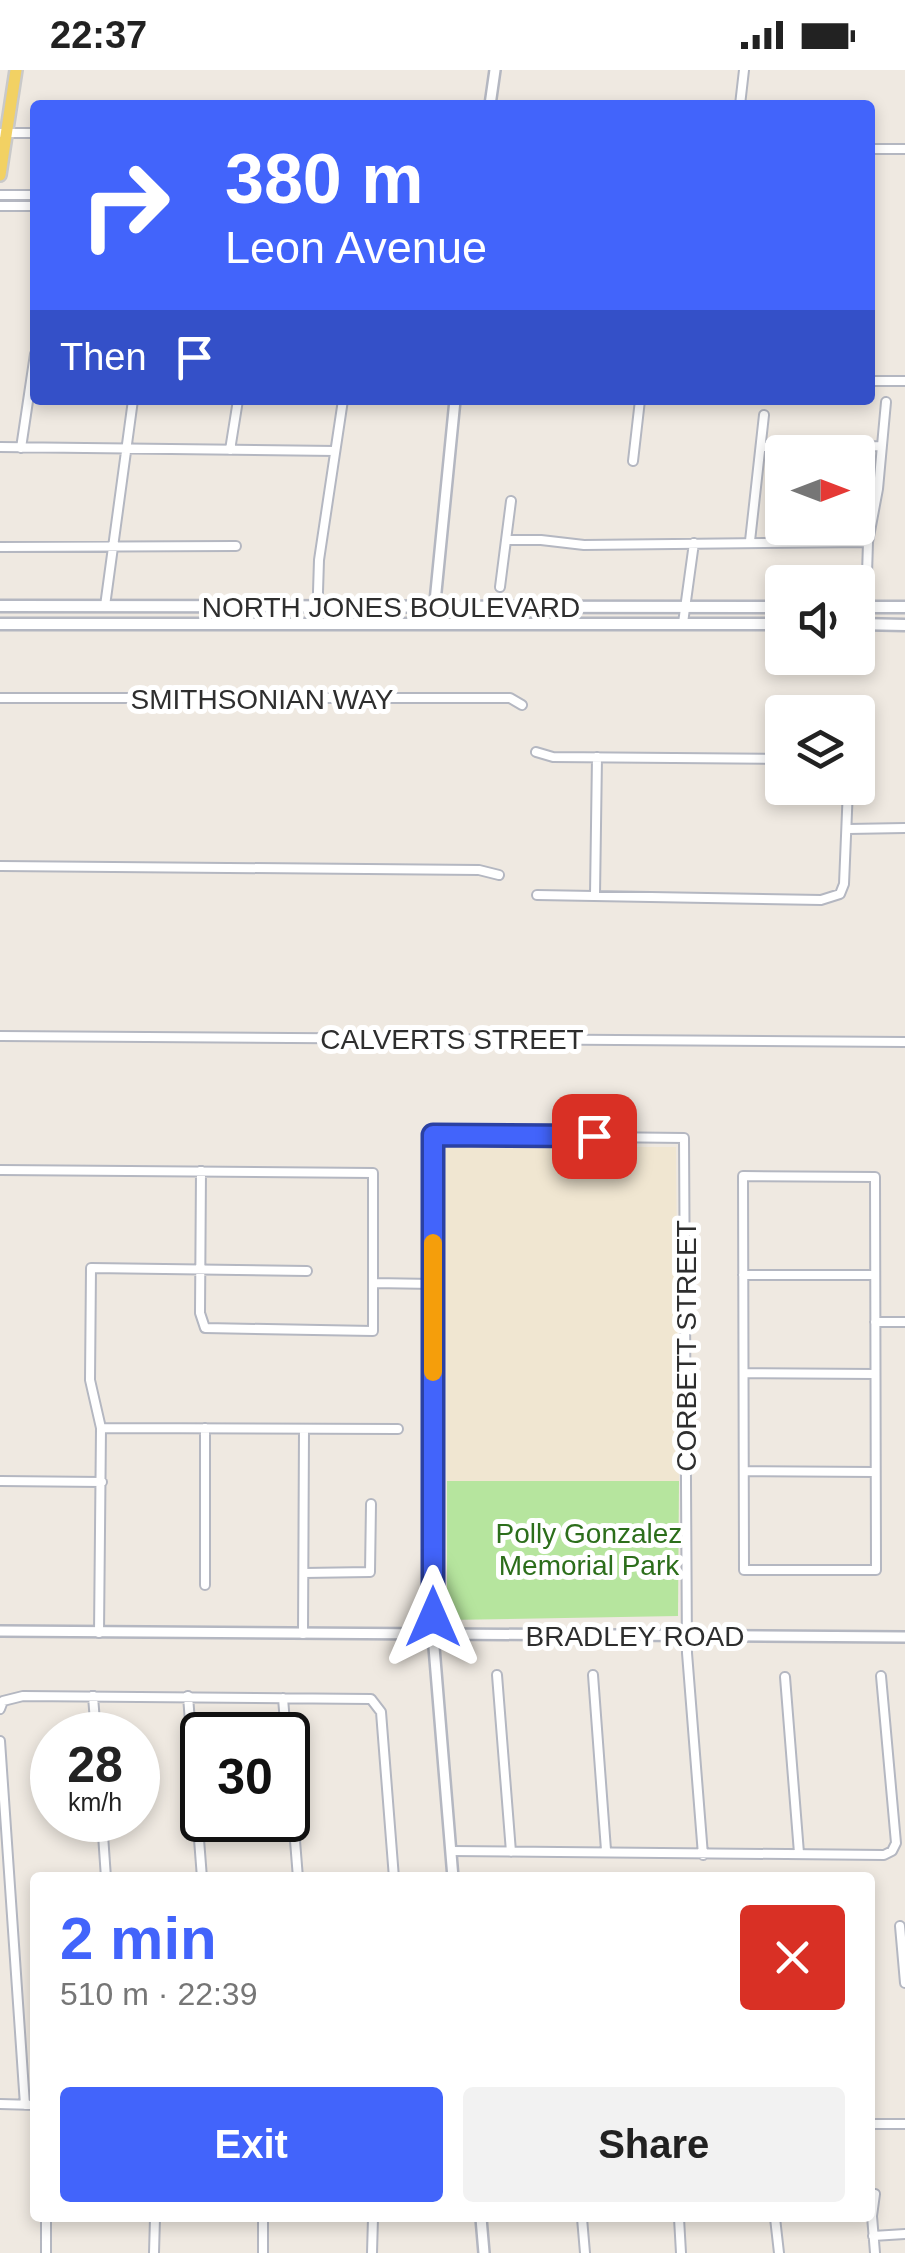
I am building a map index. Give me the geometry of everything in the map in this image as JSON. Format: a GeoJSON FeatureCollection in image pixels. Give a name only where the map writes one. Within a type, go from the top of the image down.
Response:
{"type":"FeatureCollection","features":[{"type":"Feature","properties":{"kind":"main road"},"geometry":{"type":"LineString","coordinates":[[0,176],[3,132],[16,70]]}},
{"type":"Feature","properties":{"kind":"main road","name":"NORTH JONES BOULEVARD"},"geometry":{"type":"LineString","coordinates":[[0,606],[765,608]]}},
{"type":"Feature","properties":{"kind":"main road"},"geometry":{"type":"LineString","coordinates":[[875,607],[905,607]]}},
{"type":"Feature","properties":{"kind":"main road","name":"NORTH JONES BOULEVARD"},"geometry":{"type":"LineString","coordinates":[[0,624],[765,624]]}},
{"type":"Feature","properties":{"kind":"main road"},"geometry":{"type":"LineString","coordinates":[[875,624],[905,624]]}},
{"type":"Feature","properties":{"kind":"street"},"geometry":{"type":"LineString","coordinates":[[491,100],[494,70]]}},
{"type":"Feature","properties":{"kind":"street"},"geometry":{"type":"LineString","coordinates":[[741,100],[744,70]]}},
{"type":"Feature","properties":{"kind":"street"},"geometry":{"type":"LineString","coordinates":[[3,132],[30,133]]}},
{"type":"Feature","properties":{"kind":"street"},"geometry":{"type":"LineString","coordinates":[[875,149],[905,150]]}},
{"type":"Feature","properties":{"kind":"street"},"geometry":{"type":"LineString","coordinates":[[0,195],[30,195]]}},
{"type":"Feature","properties":{"kind":"street"},"geometry":{"type":"LineString","coordinates":[[0,206],[30,206]]}},
{"type":"Feature","properties":{"kind":"street"},"geometry":{"type":"LineString","coordinates":[[875,381],[905,381]]}},
{"type":"Feature","properties":{"kind":"street"},"geometry":{"type":"LineString","coordinates":[[21,448],[30,388]]}},
{"type":"Feature","properties":{"kind":"street"},"geometry":{"type":"LineString","coordinates":[[875,505],[886,402]]}},
{"type":"Feature","properties":{"kind":"street"},"geometry":{"type":"LineString","coordinates":[[104,606],[132,405]]}},
{"type":"Feature","properties":{"kind":"street"},"geometry":{"type":"LineString","coordinates":[[230,450],[237,405]]}},
{"type":"Feature","properties":{"kind":"street"},"geometry":{"type":"LineString","coordinates":[[317,622],[320,560],[342,405]]}},
{"type":"Feature","properties":{"kind":"street"},"geometry":{"type":"LineString","coordinates":[[433,622],[454,405]]}},
{"type":"Feature","properties":{"kind":"street"},"geometry":{"type":"LineString","coordinates":[[633,461],[639,405]]}},
{"type":"Feature","properties":{"kind":"street"},"geometry":{"type":"LineString","coordinates":[[750,541],[764,415]]}},
{"type":"Feature","properties":{"kind":"street"},"geometry":{"type":"LineString","coordinates":[[761,446],[881,446]]}},
{"type":"Feature","properties":{"kind":"street"},"geometry":{"type":"LineString","coordinates":[[0,448],[335,451]]}},
{"type":"Feature","properties":{"kind":"street"},"geometry":{"type":"LineString","coordinates":[[500,587],[511,501]]}},
{"type":"Feature","properties":{"kind":"street"},"geometry":{"type":"LineString","coordinates":[[506,540],[584,544],[765,541]]}},
{"type":"Feature","properties":{"kind":"street"},"geometry":{"type":"LineString","coordinates":[[683,623],[694,543]]}},
{"type":"Feature","properties":{"kind":"street"},"geometry":{"type":"LineString","coordinates":[[0,547],[236,546]]}},
{"type":"Feature","properties":{"kind":"street","name":"SMITHSONIAN WAY"},"geometry":{"type":"LineString","coordinates":[[0,698],[510,698],[522,705]]}},
{"type":"Feature","properties":{"kind":"street"},"geometry":{"type":"LineString","coordinates":[[536,752],[553,757],[765,758]]}},
{"type":"Feature","properties":{"kind":"street"},"geometry":{"type":"LineString","coordinates":[[595,895],[598,757]]}},
{"type":"Feature","properties":{"kind":"street"},"geometry":{"type":"LineString","coordinates":[[537,895],[821,900],[840,894],[844,884],[848,805]]}},
{"type":"Feature","properties":{"kind":"street"},"geometry":{"type":"LineString","coordinates":[[848,829],[905,828]]}},
{"type":"Feature","properties":{"kind":"street"},"geometry":{"type":"LineString","coordinates":[[0,866],[479,870],[499,874]]}},
{"type":"Feature","properties":{"kind":"street","name":"CALVERTS STREET"},"geometry":{"type":"LineString","coordinates":[[0,1036],[905,1042]]}},
{"type":"Feature","properties":{"kind":"street","name":"CORBETT STREET"},"geometry":{"type":"LineString","coordinates":[[433,1284],[433,1135],[684,1138],[688,1636],[703,1855]]}},
{"type":"Feature","properties":{"kind":"street"},"geometry":{"type":"LineString","coordinates":[[0,1170],[201,1171],[373,1173],[373,1330],[205,1328],[200,1321],[201,1171]]}},
{"type":"Feature","properties":{"kind":"street"},"geometry":{"type":"LineString","coordinates":[[743,1176],[875,1177],[875,1275],[876,1570],[744,1570],[743,1176]]}},
{"type":"Feature","properties":{"kind":"street"},"geometry":{"type":"LineString","coordinates":[[100,1633],[101,1428],[90,1380],[91,1268],[306,1271]]}},
{"type":"Feature","properties":{"kind":"street"},"geometry":{"type":"LineString","coordinates":[[744,1275],[875,1275]]}},
{"type":"Feature","properties":{"kind":"street"},"geometry":{"type":"LineString","coordinates":[[374,1283],[433,1284],[434,1634],[453,1872]]}},
{"type":"Feature","properties":{"kind":"street"},"geometry":{"type":"LineString","coordinates":[[875,1322],[905,1322]]}},
{"type":"Feature","properties":{"kind":"street"},"geometry":{"type":"LineString","coordinates":[[744,1373],[875,1374]]}},
{"type":"Feature","properties":{"kind":"street"},"geometry":{"type":"LineString","coordinates":[[101,1428],[398,1429]]}},
{"type":"Feature","properties":{"kind":"street"},"geometry":{"type":"LineString","coordinates":[[205,1428],[205,1585]]}},
{"type":"Feature","properties":{"kind":"street"},"geometry":{"type":"LineString","coordinates":[[303,1634],[304,1429]]}},
{"type":"Feature","properties":{"kind":"street"},"geometry":{"type":"LineString","coordinates":[[744,1472],[876,1472]]}},
{"type":"Feature","properties":{"kind":"street"},"geometry":{"type":"LineString","coordinates":[[0,1481],[102,1482]]}},
{"type":"Feature","properties":{"kind":"street"},"geometry":{"type":"LineString","coordinates":[[304,1573],[370,1572],[371,1504]]}},
{"type":"Feature","properties":{"kind":"street","name":"BRADLEY ROAD"},"geometry":{"type":"LineString","coordinates":[[2,1633],[905,1637]]}},
{"type":"Feature","properties":{"kind":"street"},"geometry":{"type":"LineString","coordinates":[[496,1675],[511,1852]]}},
{"type":"Feature","properties":{"kind":"street"},"geometry":{"type":"LineString","coordinates":[[594,1675],[606,1850]]}},
{"type":"Feature","properties":{"kind":"street"},"geometry":{"type":"LineString","coordinates":[[785,1676],[800,1853]]}},
{"type":"Feature","properties":{"kind":"street"},"geometry":{"type":"LineString","coordinates":[[451,1851],[606,1850],[873,1857],[892,1851],[895,1833],[881,1676]]}},
{"type":"Feature","properties":{"kind":"street"},"geometry":{"type":"LineString","coordinates":[[93,1696],[94,1712]]}},
{"type":"Feature","properties":{"kind":"street"},"geometry":{"type":"LineString","coordinates":[[2,1705],[13,1697],[93,1696],[363,1698],[377,1703],[381,1712],[394,1872]]}},
{"type":"Feature","properties":{"kind":"street"},"geometry":{"type":"LineString","coordinates":[[188,1696],[202,1872]]}},
{"type":"Feature","properties":{"kind":"street"},"geometry":{"type":"LineString","coordinates":[[283,1698],[284,1712]]}},
{"type":"Feature","properties":{"kind":"street"},"geometry":{"type":"LineString","coordinates":[[0,1741],[4,1851],[30,2105],[0,2104]]}},
{"type":"Feature","properties":{"kind":"street"},"geometry":{"type":"LineString","coordinates":[[104,1842],[106,1872]]}},
{"type":"Feature","properties":{"kind":"street"},"geometry":{"type":"LineString","coordinates":[[295,1842],[298,1872]]}},
{"type":"Feature","properties":{"kind":"street"},"geometry":{"type":"LineString","coordinates":[[900,1926],[905,1983]]}},
{"type":"Feature","properties":{"kind":"street"},"geometry":{"type":"LineString","coordinates":[[875,2124],[905,2124]]}},
{"type":"Feature","properties":{"kind":"street"},"geometry":{"type":"LineString","coordinates":[[46,2222],[46,2253]]}},
{"type":"Feature","properties":{"kind":"street"},"geometry":{"type":"LineString","coordinates":[[154,2222],[154,2253]]}},
{"type":"Feature","properties":{"kind":"street"},"geometry":{"type":"LineString","coordinates":[[263,2253],[264,2222]]}},
{"type":"Feature","properties":{"kind":"street"},"geometry":{"type":"LineString","coordinates":[[372,2222],[372,2253]]}},
{"type":"Feature","properties":{"kind":"street"},"geometry":{"type":"LineString","coordinates":[[481,2222],[484,2253]]}},
{"type":"Feature","properties":{"kind":"street"},"geometry":{"type":"LineString","coordinates":[[582,2222],[585,2253]]}},
{"type":"Feature","properties":{"kind":"street"},"geometry":{"type":"LineString","coordinates":[[678,2222],[682,2253]]}},
{"type":"Feature","properties":{"kind":"street"},"geometry":{"type":"LineString","coordinates":[[776,2222],[778,2253]]}},
{"type":"Feature","properties":{"kind":"street"},"geometry":{"type":"LineString","coordinates":[[873,2222],[875,2253]]}},
{"type":"Feature","properties":{"kind":"street"},"geometry":{"type":"LineString","coordinates":[[873,2236],[905,2234]]}},
{"type":"Feature","properties":{"kind":"shaded area"},"geometry":{"type":"Polygon","coordinates":[[[445,1147],[676,1147],[679,1481],[447,1481],[445,1147]]]}},
{"type":"Feature","properties":{"kind":"green space","name":"Polly Gonzalez Memorial Park"},"geometry":{"type":"Polygon","coordinates":[[[447,1481],[679,1481],[678,1616],[447,1620],[447,1481]]]}},
{"type":"Feature","properties":{"kind":"slow traffic"},"geometry":{"type":"LineString","coordinates":[[433,1243],[433,1372]]}},
{"type":"Feature","properties":{"kind":"route"},"geometry":{"type":"LineString","coordinates":[[433,1617],[433,1135],[594,1136]]}}]}
